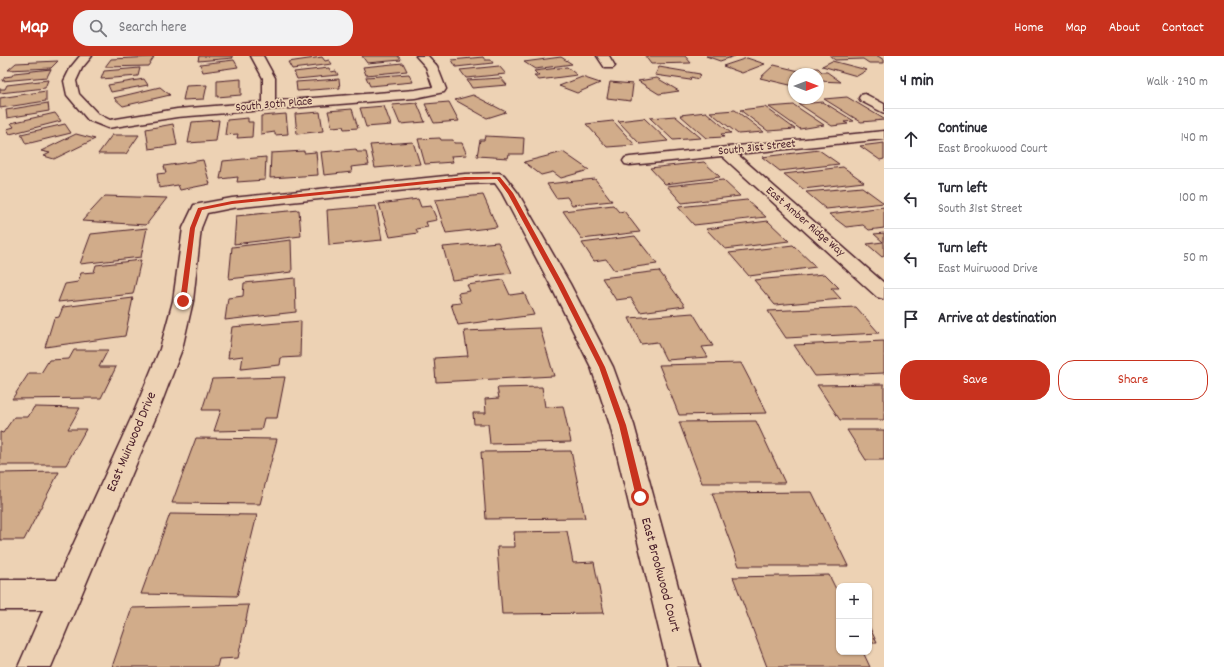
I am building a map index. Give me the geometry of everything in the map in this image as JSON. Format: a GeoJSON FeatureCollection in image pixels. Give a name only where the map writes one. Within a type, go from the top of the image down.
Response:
{"type":"FeatureCollection","features":[{"type":"Feature","properties":{"kind":"street","name":"South 30th Place"},"geometry":{"type":"LineString","coordinates":[[86,56],[77,67],[70,81],[73,95],[92,117],[108,124],[177,113],[415,94],[440,90],[431,66],[422,56]]}},
{"type":"Feature","properties":{"kind":"street"},"geometry":{"type":"LineString","coordinates":[[258,56],[269,78],[269,105]]}},
{"type":"Feature","properties":{"kind":"street"},"geometry":{"type":"LineString","coordinates":[[603,56],[610,66]]}},
{"type":"Feature","properties":{"kind":"street"},"geometry":{"type":"LineString","coordinates":[[865,98],[884,109]]}},
{"type":"Feature","properties":{"kind":"street","name":"South 31st Street"},"geometry":{"type":"LineString","coordinates":[[630,161],[884,135]]}},
{"type":"Feature","properties":{"kind":"street","name":"East Amber Ridge Way"},"geometry":{"type":"LineString","coordinates":[[725,151],[884,293]]}},
{"type":"Feature","properties":{"kind":"street","name":"East Brookwood Court"},"geometry":{"type":"LineString","coordinates":[[200,209],[232,203],[465,178],[499,178],[510,193],[560,284],[602,367],[622,425],[684,667]]}},
{"type":"Feature","properties":{"kind":"street","name":"East Muirwood Drive"},"geometry":{"type":"LineString","coordinates":[[34,667],[146,412],[171,349],[183,301],[192,228],[200,209]]}},
{"type":"Feature","properties":{"kind":"street"},"geometry":{"type":"LineString","coordinates":[[0,595],[65,595]]}},
{"type":"Feature","properties":{"kind":"building"},"geometry":{"type":"Polygon","coordinates":[[[199,56],[232,56],[233,58],[198,61],[199,56]]]}},
{"type":"Feature","properties":{"kind":"building"},"geometry":{"type":"Polygon","coordinates":[[[362,56],[398,56],[401,60],[367,63],[362,56]]]}},
{"type":"Feature","properties":{"kind":"building"},"geometry":{"type":"Polygon","coordinates":[[[645,56],[685,56],[691,63],[651,64],[645,56]]]}},
{"type":"Feature","properties":{"kind":"building"},"geometry":{"type":"Polygon","coordinates":[[[706,56],[735,56],[720,61],[706,56]]]}},
{"type":"Feature","properties":{"kind":"building"},"geometry":{"type":"Polygon","coordinates":[[[830,56],[878,56],[884,60],[884,63],[869,63],[863,59],[835,60],[830,56]]]}},
{"type":"Feature","properties":{"kind":"building"},"geometry":{"type":"Polygon","coordinates":[[[154,57],[148,66],[105,67],[111,59],[154,57]]]}},
{"type":"Feature","properties":{"kind":"building"},"geometry":{"type":"Polygon","coordinates":[[[322,57],[325,61],[329,60],[332,64],[292,69],[288,62],[322,57]]]}},
{"type":"Feature","properties":{"kind":"building"},"geometry":{"type":"Polygon","coordinates":[[[483,57],[485,60],[491,60],[493,63],[456,67],[452,60],[483,57]]]}},
{"type":"Feature","properties":{"kind":"building"},"geometry":{"type":"Polygon","coordinates":[[[561,57],[572,64],[535,69],[524,62],[561,57]]]}},
{"type":"Feature","properties":{"kind":"building"},"geometry":{"type":"Polygon","coordinates":[[[747,58],[765,64],[742,73],[723,66],[747,58]]]}},
{"type":"Feature","properties":{"kind":"building"},"geometry":{"type":"Polygon","coordinates":[[[234,60],[238,67],[203,72],[200,64],[234,60]]]}},
{"type":"Feature","properties":{"kind":"building"},"geometry":{"type":"Polygon","coordinates":[[[58,61],[51,68],[8,70],[16,63],[58,61]]]}},
{"type":"Feature","properties":{"kind":"building"},"geometry":{"type":"Polygon","coordinates":[[[832,61],[867,70],[857,76],[822,66],[832,61]]]}},
{"type":"Feature","properties":{"kind":"building"},"geometry":{"type":"Polygon","coordinates":[[[403,63],[407,71],[366,75],[363,67],[403,63]]]}},
{"type":"Feature","properties":{"kind":"building"},"geometry":{"type":"Polygon","coordinates":[[[774,65],[788,68],[788,85],[760,78],[774,65]]]}},
{"type":"Feature","properties":{"kind":"building"},"geometry":{"type":"Polygon","coordinates":[[[499,66],[506,74],[466,78],[460,70],[499,66]]]}},
{"type":"Feature","properties":{"kind":"building"},"geometry":{"type":"Polygon","coordinates":[[[567,67],[577,75],[539,80],[534,76],[539,76],[534,71],[567,67]]]}},
{"type":"Feature","properties":{"kind":"building"},"geometry":{"type":"Polygon","coordinates":[[[659,67],[700,74],[698,79],[691,77],[690,80],[655,75],[659,67]]]}},
{"type":"Feature","properties":{"kind":"building"},"geometry":{"type":"Polygon","coordinates":[[[140,68],[138,76],[101,79],[104,71],[140,68]]]}},
{"type":"Feature","properties":{"kind":"building"},"geometry":{"type":"Polygon","coordinates":[[[329,68],[331,72],[336,71],[338,75],[297,79],[294,72],[329,68]]]}},
{"type":"Feature","properties":{"kind":"building"},"geometry":{"type":"Polygon","coordinates":[[[51,69],[47,77],[2,81],[5,77],[12,76],[14,73],[51,69]]]}},
{"type":"Feature","properties":{"kind":"building"},"geometry":{"type":"Polygon","coordinates":[[[824,72],[827,72],[841,82],[824,81],[824,72]]]}},
{"type":"Feature","properties":{"kind":"building"},"geometry":{"type":"Polygon","coordinates":[[[409,74],[413,82],[370,86],[366,77],[409,74]]]}},
{"type":"Feature","properties":{"kind":"building"},"geometry":{"type":"Polygon","coordinates":[[[582,77],[600,83],[577,93],[559,86],[582,77]]]}},
{"type":"Feature","properties":{"kind":"building"},"geometry":{"type":"Polygon","coordinates":[[[501,78],[507,85],[472,88],[467,80],[501,78]]]}},
{"type":"Feature","properties":{"kind":"building"},"geometry":{"type":"Polygon","coordinates":[[[657,78],[679,91],[659,94],[638,81],[657,78]]]}},
{"type":"Feature","properties":{"kind":"building"},"geometry":{"type":"Polygon","coordinates":[[[144,79],[148,85],[111,92],[108,85],[144,79]]]}},
{"type":"Feature","properties":{"kind":"building"},"geometry":{"type":"Polygon","coordinates":[[[241,79],[241,95],[217,97],[217,81],[241,79]]]}},
{"type":"Feature","properties":{"kind":"building"},"geometry":{"type":"Polygon","coordinates":[[[339,79],[340,88],[297,91],[296,82],[339,79]]]}},
{"type":"Feature","properties":{"kind":"building"},"geometry":{"type":"Polygon","coordinates":[[[48,80],[45,88],[0,93],[0,89],[5,89],[7,85],[48,80]]]}},
{"type":"Feature","properties":{"kind":"building"},"geometry":{"type":"Polygon","coordinates":[[[610,82],[633,84],[631,101],[607,98],[610,82]]]}},
{"type":"Feature","properties":{"kind":"building"},"geometry":{"type":"Polygon","coordinates":[[[207,85],[204,99],[183,100],[186,86],[207,85]]]}},
{"type":"Feature","properties":{"kind":"building"},"geometry":{"type":"Polygon","coordinates":[[[160,87],[170,95],[123,106],[114,98],[160,87]]]}},
{"type":"Feature","properties":{"kind":"building"},"geometry":{"type":"Polygon","coordinates":[[[46,91],[46,101],[0,108],[0,98],[46,91]]]}},
{"type":"Feature","properties":{"kind":"building"},"geometry":{"type":"Polygon","coordinates":[[[473,95],[506,112],[487,118],[455,100],[473,95]]]}},
{"type":"Feature","properties":{"kind":"building"},"geometry":{"type":"Polygon","coordinates":[[[847,97],[884,120],[861,122],[824,99],[847,97]]]}},
{"type":"Feature","properties":{"kind":"building"},"geometry":{"type":"Polygon","coordinates":[[[449,102],[459,121],[434,123],[425,104],[449,102]]]}},
{"type":"Feature","properties":{"kind":"building"},"geometry":{"type":"Polygon","coordinates":[[[48,103],[49,111],[7,118],[6,110],[48,103]]]}},
{"type":"Feature","properties":{"kind":"building"},"geometry":{"type":"Polygon","coordinates":[[[417,103],[425,122],[400,124],[392,105],[417,103]]]}},
{"type":"Feature","properties":{"kind":"building"},"geometry":{"type":"Polygon","coordinates":[[[824,103],[854,121],[844,122],[848,124],[832,126],[799,104],[824,104],[824,103]]]}},
{"type":"Feature","properties":{"kind":"building"},"geometry":{"type":"Polygon","coordinates":[[[794,105],[824,125],[800,129],[769,107],[794,105]]]}},
{"type":"Feature","properties":{"kind":"building"},"geometry":{"type":"Polygon","coordinates":[[[384,106],[391,125],[366,127],[360,108],[384,106]]]}},
{"type":"Feature","properties":{"kind":"building"},"geometry":{"type":"Polygon","coordinates":[[[765,107],[795,129],[768,131],[740,110],[765,107]]]}},
{"type":"Feature","properties":{"kind":"building"},"geometry":{"type":"Polygon","coordinates":[[[352,109],[358,128],[344,129],[343,126],[332,127],[328,111],[352,109]]]}},
{"type":"Feature","properties":{"kind":"building"},"geometry":{"type":"Polygon","coordinates":[[[735,110],[764,132],[738,134],[710,112],[735,110]]]}},
{"type":"Feature","properties":{"kind":"building"},"geometry":{"type":"Polygon","coordinates":[[[320,112],[323,131],[297,134],[295,114],[320,112]]]}},
{"type":"Feature","properties":{"kind":"building"},"geometry":{"type":"Polygon","coordinates":[[[706,112],[731,133],[721,134],[724,137],[706,138],[680,115],[706,112]]]}},
{"type":"Feature","properties":{"kind":"building"},"geometry":{"type":"Polygon","coordinates":[[[55,113],[61,121],[10,134],[7,129],[14,127],[11,123],[55,113]]]}},
{"type":"Feature","properties":{"kind":"building"},"geometry":{"type":"Polygon","coordinates":[[[286,114],[288,134],[275,135],[275,132],[261,134],[261,116],[286,114]]]}},
{"type":"Feature","properties":{"kind":"building"},"geometry":{"type":"Polygon","coordinates":[[[675,116],[701,138],[673,140],[650,118],[675,116]]]}},
{"type":"Feature","properties":{"kind":"building"},"geometry":{"type":"Polygon","coordinates":[[[248,118],[248,122],[253,122],[252,137],[237,138],[238,134],[225,135],[227,120],[248,118]]]}},
{"type":"Feature","properties":{"kind":"building"},"geometry":{"type":"Polygon","coordinates":[[[644,118],[668,141],[640,144],[618,121],[644,118]]]}},
{"type":"Feature","properties":{"kind":"building"},"geometry":{"type":"Polygon","coordinates":[[[219,120],[216,141],[188,143],[192,122],[219,120]]]}},
{"type":"Feature","properties":{"kind":"building"},"geometry":{"type":"Polygon","coordinates":[[[613,121],[635,145],[607,147],[586,124],[613,121]]]}},
{"type":"Feature","properties":{"kind":"building"},"geometry":{"type":"Polygon","coordinates":[[[65,124],[71,133],[26,144],[21,134],[65,124]]]}},
{"type":"Feature","properties":{"kind":"building"},"geometry":{"type":"Polygon","coordinates":[[[173,124],[177,145],[149,149],[146,129],[173,124]]]}},
{"type":"Feature","properties":{"kind":"building"},"geometry":{"type":"Polygon","coordinates":[[[76,134],[95,139],[54,159],[44,156],[50,153],[41,151],[76,134]]]}},
{"type":"Feature","properties":{"kind":"building"},"geometry":{"type":"Polygon","coordinates":[[[112,135],[139,135],[126,154],[98,154],[112,135]]]}},
{"type":"Feature","properties":{"kind":"building"},"geometry":{"type":"Polygon","coordinates":[[[485,136],[524,138],[523,154],[509,154],[508,158],[477,156],[480,140],[484,140],[485,136]]]}},
{"type":"Feature","properties":{"kind":"building"},"geometry":{"type":"Polygon","coordinates":[[[440,138],[441,140],[453,140],[454,143],[462,143],[467,155],[451,156],[453,162],[425,164],[418,139],[440,138]]]}},
{"type":"Feature","properties":{"kind":"building"},"geometry":{"type":"Polygon","coordinates":[[[413,142],[420,164],[375,168],[370,145],[413,142]]]}},
{"type":"Feature","properties":{"kind":"building"},"geometry":{"type":"Polygon","coordinates":[[[884,143],[884,159],[880,160],[860,146],[884,143]]]}},
{"type":"Feature","properties":{"kind":"building"},"geometry":{"type":"Polygon","coordinates":[[[356,149],[357,152],[366,152],[369,165],[351,167],[352,172],[324,175],[321,152],[356,149]]]}},
{"type":"Feature","properties":{"kind":"building"},"geometry":{"type":"Polygon","coordinates":[[[819,150],[839,164],[780,171],[762,157],[819,150]]]}},
{"type":"Feature","properties":{"kind":"building"},"geometry":{"type":"Polygon","coordinates":[[[304,151],[304,153],[316,152],[318,175],[270,178],[271,153],[304,151]]]}},
{"type":"Feature","properties":{"kind":"building"},"geometry":{"type":"Polygon","coordinates":[[[563,152],[589,170],[561,178],[553,172],[541,175],[524,162],[563,152]]]}},
{"type":"Feature","properties":{"kind":"building"},"geometry":{"type":"Polygon","coordinates":[[[266,157],[265,180],[237,182],[238,177],[220,179],[223,161],[266,157]]]}},
{"type":"Feature","properties":{"kind":"building"},"geometry":{"type":"Polygon","coordinates":[[[203,160],[210,184],[180,190],[178,185],[159,188],[157,174],[166,173],[164,166],[203,160]]]}},
{"type":"Feature","properties":{"kind":"building"},"geometry":{"type":"Polygon","coordinates":[[[704,162],[720,177],[665,184],[650,168],[704,162]]]}},
{"type":"Feature","properties":{"kind":"building"},"geometry":{"type":"Polygon","coordinates":[[[843,167],[864,182],[803,189],[784,174],[843,167]]]}},
{"type":"Feature","properties":{"kind":"building"},"geometry":{"type":"Polygon","coordinates":[[[595,179],[612,201],[572,205],[567,197],[556,198],[547,184],[595,179]]]}},
{"type":"Feature","properties":{"kind":"building"},"geometry":{"type":"Polygon","coordinates":[[[723,180],[740,196],[682,203],[667,186],[723,180]]]}},
{"type":"Feature","properties":{"kind":"building"},"geometry":{"type":"Polygon","coordinates":[[[862,187],[884,203],[826,209],[806,192],[862,187]]]}},
{"type":"Feature","properties":{"kind":"building"},"geometry":{"type":"Polygon","coordinates":[[[483,195],[497,227],[446,233],[435,200],[483,195]]]}},
{"type":"Feature","properties":{"kind":"building"},"geometry":{"type":"Polygon","coordinates":[[[105,196],[167,198],[146,225],[82,221],[105,196]]]}},
{"type":"Feature","properties":{"kind":"building"},"geometry":{"type":"Polygon","coordinates":[[[418,199],[421,207],[431,206],[437,220],[426,222],[428,227],[416,229],[418,233],[390,237],[379,204],[418,199]]]}},
{"type":"Feature","properties":{"kind":"building"},"geometry":{"type":"Polygon","coordinates":[[[747,200],[766,217],[694,225],[678,207],[747,200]]]}},
{"type":"Feature","properties":{"kind":"building"},"geometry":{"type":"Polygon","coordinates":[[[613,205],[619,212],[624,211],[640,232],[582,239],[563,211],[613,205]]]}},
{"type":"Feature","properties":{"kind":"building"},"geometry":{"type":"Polygon","coordinates":[[[376,206],[382,240],[329,245],[327,210],[376,206]]]}},
{"type":"Feature","properties":{"kind":"building"},"geometry":{"type":"Polygon","coordinates":[[[884,207],[884,228],[869,230],[863,225],[846,227],[829,214],[884,207]]]}},
{"type":"Feature","properties":{"kind":"building"},"geometry":{"type":"Polygon","coordinates":[[[299,210],[301,236],[234,244],[236,216],[299,210]]]}},
{"type":"Feature","properties":{"kind":"building"},"geometry":{"type":"Polygon","coordinates":[[[768,221],[789,241],[725,249],[706,229],[768,221]]]}},
{"type":"Feature","properties":{"kind":"building"},"geometry":{"type":"Polygon","coordinates":[[[147,228],[141,257],[80,264],[91,234],[147,228]]]}},
{"type":"Feature","properties":{"kind":"building"},"geometry":{"type":"Polygon","coordinates":[[[884,233],[884,256],[882,257],[867,244],[883,242],[874,234],[884,233]]]}},
{"type":"Feature","properties":{"kind":"building"},"geometry":{"type":"Polygon","coordinates":[[[635,236],[657,264],[614,270],[606,259],[594,261],[582,243],[635,236]]]}},
{"type":"Feature","properties":{"kind":"building"},"geometry":{"type":"Polygon","coordinates":[[[291,240],[292,272],[229,279],[232,247],[291,240]]]}},
{"type":"Feature","properties":{"kind":"building"},"geometry":{"type":"Polygon","coordinates":[[[498,242],[512,273],[452,280],[443,247],[498,242]]]}},
{"type":"Feature","properties":{"kind":"building"},"geometry":{"type":"Polygon","coordinates":[[[793,245],[816,267],[749,276],[729,253],[793,245]]]}},
{"type":"Feature","properties":{"kind":"building"},"geometry":{"type":"Polygon","coordinates":[[[141,260],[133,294],[58,302],[65,284],[78,282],[81,273],[94,272],[96,265],[141,260]]]}},
{"type":"Feature","properties":{"kind":"building"},"geometry":{"type":"Polygon","coordinates":[[[659,271],[685,306],[640,312],[631,298],[616,300],[602,278],[659,271]]]}},
{"type":"Feature","properties":{"kind":"building"},"geometry":{"type":"Polygon","coordinates":[[[825,274],[839,288],[831,288],[841,299],[775,305],[754,280],[825,274]]]}},
{"type":"Feature","properties":{"kind":"building"},"geometry":{"type":"Polygon","coordinates":[[[295,278],[296,312],[225,320],[228,298],[243,296],[244,283],[295,278]]]}},
{"type":"Feature","properties":{"kind":"building"},"geometry":{"type":"Polygon","coordinates":[[[503,280],[510,295],[524,293],[534,315],[458,325],[451,304],[461,303],[458,293],[470,291],[467,285],[503,280]]]}},
{"type":"Feature","properties":{"kind":"building"},"geometry":{"type":"Polygon","coordinates":[[[133,298],[125,336],[45,347],[54,318],[59,317],[63,307],[133,298]]]}},
{"type":"Feature","properties":{"kind":"building"},"geometry":{"type":"Polygon","coordinates":[[[856,307],[879,333],[786,338],[768,311],[856,307]]]}},
{"type":"Feature","properties":{"kind":"building"},"geometry":{"type":"Polygon","coordinates":[[[693,313],[713,346],[702,347],[708,357],[666,360],[657,342],[641,344],[629,318],[693,313]]]}},
{"type":"Feature","properties":{"kind":"building"},"geometry":{"type":"Polygon","coordinates":[[[301,321],[300,357],[281,358],[280,365],[241,369],[243,356],[228,358],[232,327],[301,321]]]}},
{"type":"Feature","properties":{"kind":"building"},"geometry":{"type":"Polygon","coordinates":[[[540,328],[554,376],[436,382],[434,358],[468,356],[464,331],[540,328]]]}},
{"type":"Feature","properties":{"kind":"building"},"geometry":{"type":"Polygon","coordinates":[[[884,341],[884,373],[815,376],[794,345],[884,341]]]}},
{"type":"Feature","properties":{"kind":"building"},"geometry":{"type":"Polygon","coordinates":[[[74,350],[108,350],[99,367],[116,367],[101,398],[12,399],[29,373],[41,373],[49,360],[69,359],[74,350]]]}},
{"type":"Feature","properties":{"kind":"building"},"geometry":{"type":"Polygon","coordinates":[[[741,363],[767,413],[679,415],[659,365],[741,363]]]}},
{"type":"Feature","properties":{"kind":"building"},"geometry":{"type":"Polygon","coordinates":[[[285,377],[277,418],[264,418],[261,430],[214,431],[221,410],[202,410],[212,379],[285,377]]]}},
{"type":"Feature","properties":{"kind":"building"},"geometry":{"type":"Polygon","coordinates":[[[884,384],[884,420],[840,420],[817,385],[884,384]]]}},
{"type":"Feature","properties":{"kind":"building"},"geometry":{"type":"Polygon","coordinates":[[[542,387],[545,407],[563,406],[571,442],[490,444],[488,424],[474,424],[473,413],[486,413],[485,399],[499,398],[497,388],[542,387]]]}},
{"type":"Feature","properties":{"kind":"building"},"geometry":{"type":"Polygon","coordinates":[[[34,407],[80,408],[68,429],[86,429],[66,465],[0,465],[0,432],[3,433],[14,417],[28,417],[34,407]]]}},
{"type":"Feature","properties":{"kind":"building"},"geometry":{"type":"Polygon","coordinates":[[[756,421],[785,483],[702,483],[679,422],[756,421]]]}},
{"type":"Feature","properties":{"kind":"building"},"geometry":{"type":"Polygon","coordinates":[[[847,430],[884,430],[884,460],[866,460],[847,430]]]}},
{"type":"Feature","properties":{"kind":"building"},"geometry":{"type":"Polygon","coordinates":[[[196,438],[277,439],[260,504],[172,503],[196,438]]]}},
{"type":"Feature","properties":{"kind":"building"},"geometry":{"type":"Polygon","coordinates":[[[571,451],[585,518],[486,519],[481,452],[571,451]]]}},
{"type":"Feature","properties":{"kind":"building"},"geometry":{"type":"Polygon","coordinates":[[[59,472],[24,540],[0,540],[0,473],[59,472]]]}},
{"type":"Feature","properties":{"kind":"building"},"geometry":{"type":"Polygon","coordinates":[[[812,492],[848,566],[739,566],[712,493],[812,492]]]}},
{"type":"Feature","properties":{"kind":"building"},"geometry":{"type":"Polygon","coordinates":[[[170,514],[257,515],[237,596],[141,594],[170,514]]]}},
{"type":"Feature","properties":{"kind":"building"},"geometry":{"type":"Polygon","coordinates":[[[567,531],[573,563],[594,562],[604,613],[502,614],[497,547],[515,547],[514,532],[567,531]]]}},
{"type":"Feature","properties":{"kind":"building"},"geometry":{"type":"Polygon","coordinates":[[[829,575],[836,589],[836,655],[864,655],[870,667],[767,667],[733,577],[829,575]]]}},
{"type":"Feature","properties":{"kind":"building"},"geometry":{"type":"Polygon","coordinates":[[[249,605],[238,658],[219,659],[217,667],[112,667],[132,608],[249,605]]]}},
{"type":"Feature","properties":{"kind":"building"},"geometry":{"type":"Polygon","coordinates":[[[872,632],[877,643],[872,643],[872,632]]]}},
{"type":"Feature","properties":{"kind":"route"},"geometry":{"type":"LineString","coordinates":[[183,301],[192,228],[200,209],[232,203],[465,178],[499,178],[510,193],[560,284],[602,367],[622,425],[640,497]]}}]}
